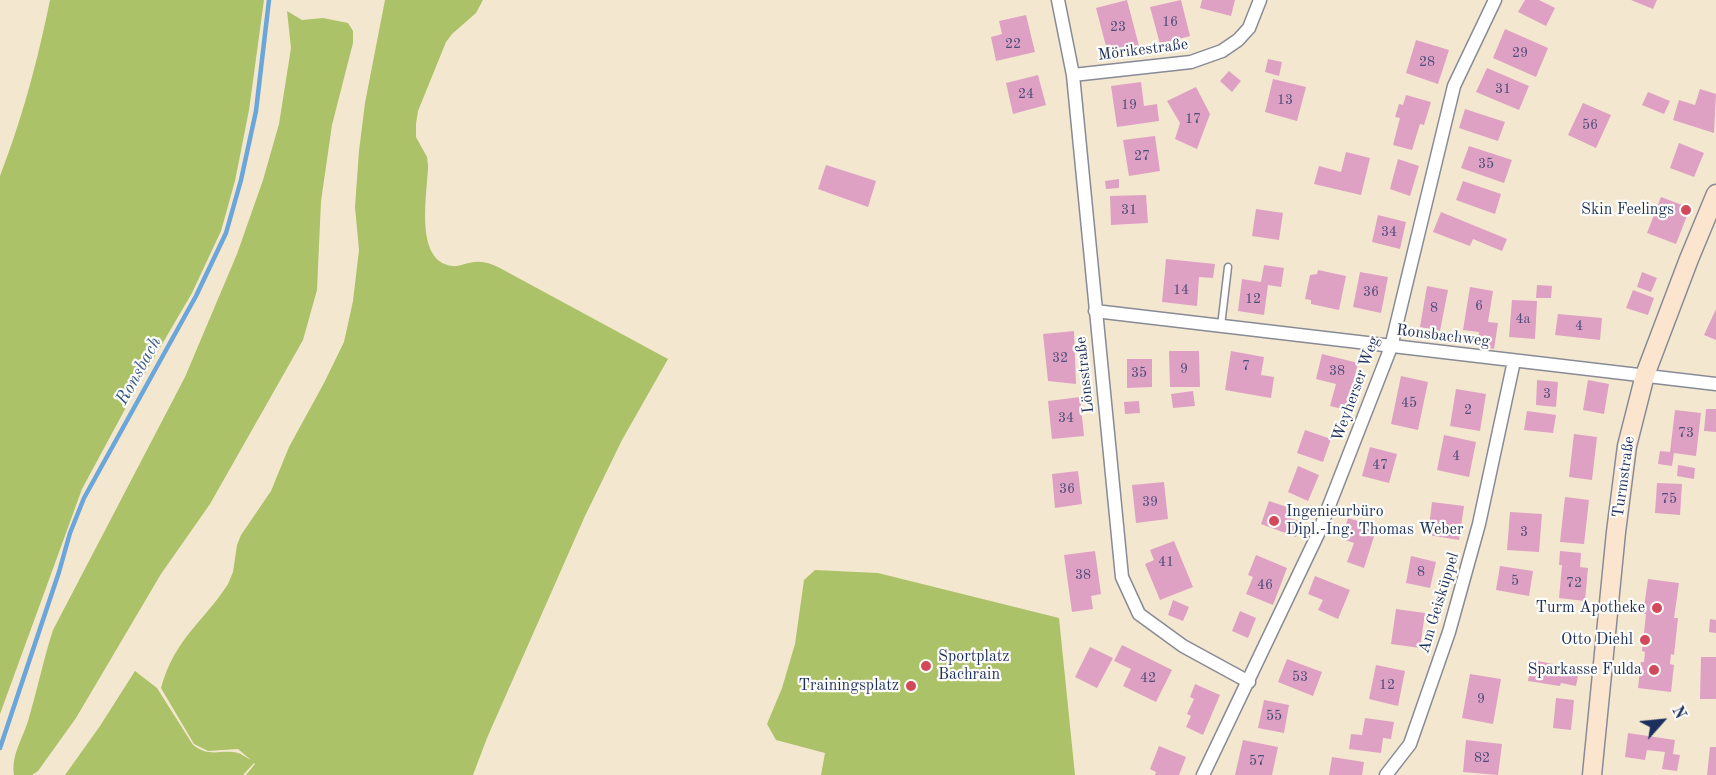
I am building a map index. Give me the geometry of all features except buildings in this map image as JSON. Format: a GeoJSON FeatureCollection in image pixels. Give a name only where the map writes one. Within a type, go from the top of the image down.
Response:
{"type":"FeatureCollection","features":[{"type":"Feature","properties":{"kind":"main road","name":"Turmstraße"},"geometry":{"type":"LineString","coordinates":[[1592,775],[1616,532],[1627,446],[1645,375],[1716,194]]}},
{"type":"Feature","properties":{"kind":"street","name":"Lönsstraße"},"geometry":{"type":"LineString","coordinates":[[1058,0],[1073,75],[1122,577],[1139,614],[1183,646],[1249,682]]}},
{"type":"Feature","properties":{"kind":"street","name":"Mörikestraße"},"geometry":{"type":"LineString","coordinates":[[1073,75],[1191,62],[1222,51],[1238,40],[1249,27],[1260,0]]}},
{"type":"Feature","properties":{"kind":"street","name":"Weyherser Weg"},"geometry":{"type":"LineString","coordinates":[[1203,775],[1318,534],[1390,346],[1454,86],[1495,0]]}},
{"type":"Feature","properties":{"kind":"street","name":"Ronsbachweg"},"geometry":{"type":"LineString","coordinates":[[1095,310],[1716,384]]}},
{"type":"Feature","properties":{"kind":"street","name":"Am Geisküppel"},"geometry":{"type":"LineString","coordinates":[[1386,775],[1410,744],[1449,632],[1479,524],[1514,361]]}},
{"type":"Feature","properties":{"kind":"lane"},"geometry":{"type":"LineString","coordinates":[[1221,326],[1228,267]]}},
{"type":"Feature","properties":{"kind":"green space"},"geometry":{"type":"Polygon","coordinates":[[[50,0],[264,0],[249,110],[235,181],[221,231],[192,293],[137,387],[82,489],[0,714],[0,176],[29,89],[50,0]]]}},
{"type":"Feature","properties":{"kind":"green space"},"geometry":{"type":"Polygon","coordinates":[[[385,0],[483,0],[476,13],[446,42],[418,111],[416,137],[427,157],[428,165],[425,223],[427,239],[432,252],[440,261],[452,266],[478,262],[498,267],[668,359],[622,440],[585,516],[487,738],[473,775],[246,775],[254,763],[243,775],[65,775],[135,671],[157,688],[193,745],[210,752],[238,753],[251,760],[238,749],[208,751],[194,744],[161,688],[181,644],[228,584],[241,535],[271,491],[289,447],[344,342],[353,301],[359,250],[355,207],[359,151],[365,103],[385,0]]]}},
{"type":"Feature","properties":{"kind":"green space"},"geometry":{"type":"Polygon","coordinates":[[[287,11],[302,20],[323,18],[348,23],[353,31],[353,43],[332,125],[321,201],[317,290],[303,340],[210,504],[161,574],[76,718],[38,771],[32,775],[14,775],[16,755],[28,721],[53,630],[185,377],[237,254],[263,180],[279,124],[291,48],[287,11]]]}},
{"type":"Feature","properties":{"kind":"green space","name":"Sportplatz Bachrain"},"geometry":{"type":"Polygon","coordinates":[[[815,570],[878,573],[1059,618],[1075,775],[821,775],[825,753],[776,740],[767,724],[782,688],[795,644],[804,580],[815,570]]]}},
{"type":"Feature","properties":{"kind":"waterway","name":"Ronsbach"},"geometry":{"type":"LineString","coordinates":[[0,748],[70,533],[84,498],[196,296],[226,233],[241,180],[256,111],[269,0]]}},
{"type":"Feature","properties":{"kind":"place","name":"Skin Feelings"},"geometry":{"type":"Point","coordinates":[1686,210]}},
{"type":"Feature","properties":{"kind":"place","name":"Ingenieurbüro Dipl.-Ing. Thomas Weber"},"geometry":{"type":"Point","coordinates":[1274,521]}},
{"type":"Feature","properties":{"kind":"place","name":"Turm Apotheke"},"geometry":{"type":"Point","coordinates":[1657,608]}},
{"type":"Feature","properties":{"kind":"place","name":"Otto Diehl"},"geometry":{"type":"Point","coordinates":[1645,640]}},
{"type":"Feature","properties":{"kind":"place","name":"Sportplatz Bachrain"},"geometry":{"type":"Point","coordinates":[926,666]}},
{"type":"Feature","properties":{"kind":"place","name":"Sparkasse Fulda"},"geometry":{"type":"Point","coordinates":[1654,670]}},
{"type":"Feature","properties":{"kind":"place","name":"Trainingsplatz"},"geometry":{"type":"Point","coordinates":[911,686]}}]}
